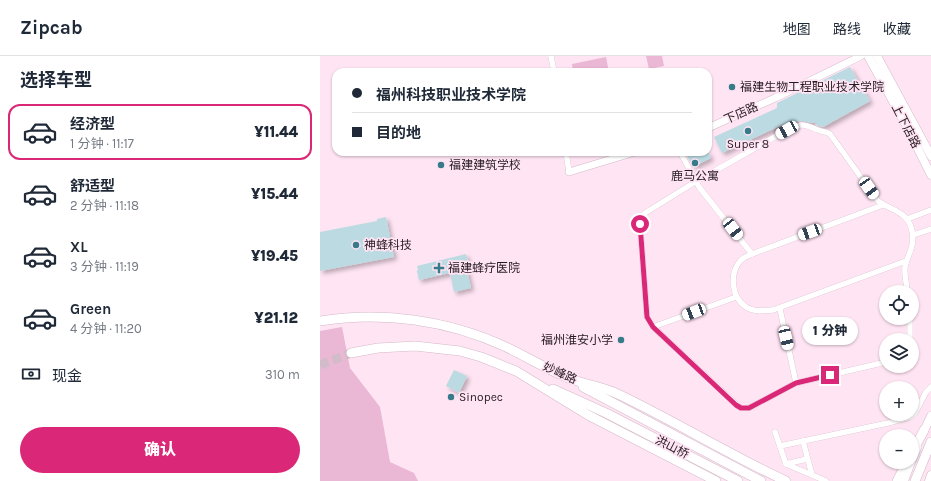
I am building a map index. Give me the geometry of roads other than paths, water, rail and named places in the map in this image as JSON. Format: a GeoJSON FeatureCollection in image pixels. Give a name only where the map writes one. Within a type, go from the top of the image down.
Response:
{"type":"FeatureCollection","features":[{"type":"Feature","properties":{"kind":"main road","name":"上下店路"},"geometry":{"type":"LineString","coordinates":[[868,56],[906,124],[931,175]]}},
{"type":"Feature","properties":{"kind":"main road","name":"上下店路"},"geometry":{"type":"LineString","coordinates":[[877,56],[931,156]]}},
{"type":"Feature","properties":{"kind":"main road","name":"妙峰路"},"geometry":{"type":"LineString","coordinates":[[320,321],[352,317],[412,319],[467,332],[506,347],[570,379],[620,395],[786,481]]}},
{"type":"Feature","properties":{"kind":"main road","name":"妙峰路"},"geometry":{"type":"LineString","coordinates":[[351,353],[363,350],[414,346],[449,349],[470,353],[516,371],[588,415],[716,481]]}},
{"type":"Feature","properties":{"kind":"main road","name":"洪山桥"},"geometry":{"type":"LineString","coordinates":[[516,371],[606,413],[738,481]]}},
{"type":"Feature","properties":{"kind":"main road"},"geometry":{"type":"LineString","coordinates":[[570,379],[610,402],[761,481]]}},
{"type":"Feature","properties":{"kind":"main road"},"geometry":{"type":"LineString","coordinates":[[919,440],[931,416]]}},
{"type":"Feature","properties":{"kind":"main road"},"geometry":{"type":"LineString","coordinates":[[919,443],[924,430]]}},
{"type":"Feature","properties":{"kind":"main road"},"geometry":{"type":"LineString","coordinates":[[915,481],[931,442]]}},
{"type":"Feature","properties":{"kind":"main road"},"geometry":{"type":"LineString","coordinates":[[919,481],[931,452]]}},
{"type":"Feature","properties":{"kind":"main road"},"geometry":{"type":"LineString","coordinates":[[897,481],[903,469]]}},
{"type":"Feature","properties":{"kind":"main road"},"geometry":{"type":"LineString","coordinates":[[904,481],[909,469]]}},
{"type":"Feature","properties":{"kind":"main road"},"geometry":{"type":"LineString","coordinates":[[929,481],[931,475]]}},
{"type":"Feature","properties":{"kind":"street"},"geometry":{"type":"LineString","coordinates":[[551,56],[553,68]]}},
{"type":"Feature","properties":{"kind":"street","name":"下店路"},"geometry":{"type":"LineString","coordinates":[[712,126],[775,98],[860,56]]}},
{"type":"Feature","properties":{"kind":"street"},"geometry":{"type":"LineString","coordinates":[[879,364],[796,383],[749,408],[741,408],[736,405],[653,327],[647,317],[640,224],[641,218],[645,213],[695,182],[787,130],[797,126],[810,126],[830,134],[878,201],[907,218],[913,235],[912,247],[906,261],[906,285]]}},
{"type":"Feature","properties":{"kind":"street"},"geometry":{"type":"LineString","coordinates":[[567,156],[569,172],[622,156]]}},
{"type":"Feature","properties":{"kind":"street"},"geometry":{"type":"LineString","coordinates":[[682,156],[695,182],[752,254]]}},
{"type":"Feature","properties":{"kind":"street"},"geometry":{"type":"LineString","coordinates":[[883,205],[752,254],[740,261],[734,274],[733,282],[736,297],[746,307],[752,309],[766,311],[780,309],[906,261]]}},
{"type":"Feature","properties":{"kind":"street"},"geometry":{"type":"LineString","coordinates":[[907,218],[931,210]]}},
{"type":"Feature","properties":{"kind":"street"},"geometry":{"type":"LineString","coordinates":[[913,235],[931,229]]}},
{"type":"Feature","properties":{"kind":"street"},"geometry":{"type":"LineString","coordinates":[[653,327],[736,297]]}},
{"type":"Feature","properties":{"kind":"street"},"geometry":{"type":"LineString","coordinates":[[780,309],[796,383]]}},
{"type":"Feature","properties":{"kind":"street"},"geometry":{"type":"LineString","coordinates":[[780,446],[910,417],[915,413],[926,392],[931,387]]}},
{"type":"Feature","properties":{"kind":"street"},"geometry":{"type":"LineString","coordinates":[[775,432],[786,464],[826,481]]}},
{"type":"Feature","properties":{"kind":"street"},"geometry":{"type":"LineString","coordinates":[[803,441],[812,475]]}},
{"type":"Feature","properties":{"kind":"street"},"geometry":{"type":"LineString","coordinates":[[786,464],[807,459]]}},
{"type":"Feature","properties":{"kind":"tunnel"},"geometry":{"type":"LineString","coordinates":[[320,365],[351,353]]}},
{"type":"Feature","properties":{"kind":"place","name":"福建生物工程职业技术学院"},"geometry":{"type":"Point","coordinates":[732,87]}},
{"type":"Feature","properties":{"kind":"place","name":"Super 8"},"geometry":{"type":"Point","coordinates":[748,131]}},
{"type":"Feature","properties":{"kind":"place","name":"鹿马公寓"},"geometry":{"type":"Point","coordinates":[695,163]}},
{"type":"Feature","properties":{"kind":"place","name":"福建建筑学校"},"geometry":{"type":"Point","coordinates":[441,165]}},
{"type":"Feature","properties":{"kind":"place","name":"神蜂科技"},"geometry":{"type":"Point","coordinates":[356,245]}},
{"type":"Feature","properties":{"kind":"place","name":"福建蜂疗医院"},"geometry":{"type":"Point","coordinates":[439,268]}},
{"type":"Feature","properties":{"kind":"place","name":"福州淮安小学"},"geometry":{"type":"Point","coordinates":[621,340]}},
{"type":"Feature","properties":{"kind":"place","name":"Sinopec"},"geometry":{"type":"Point","coordinates":[451,397]}}]}
